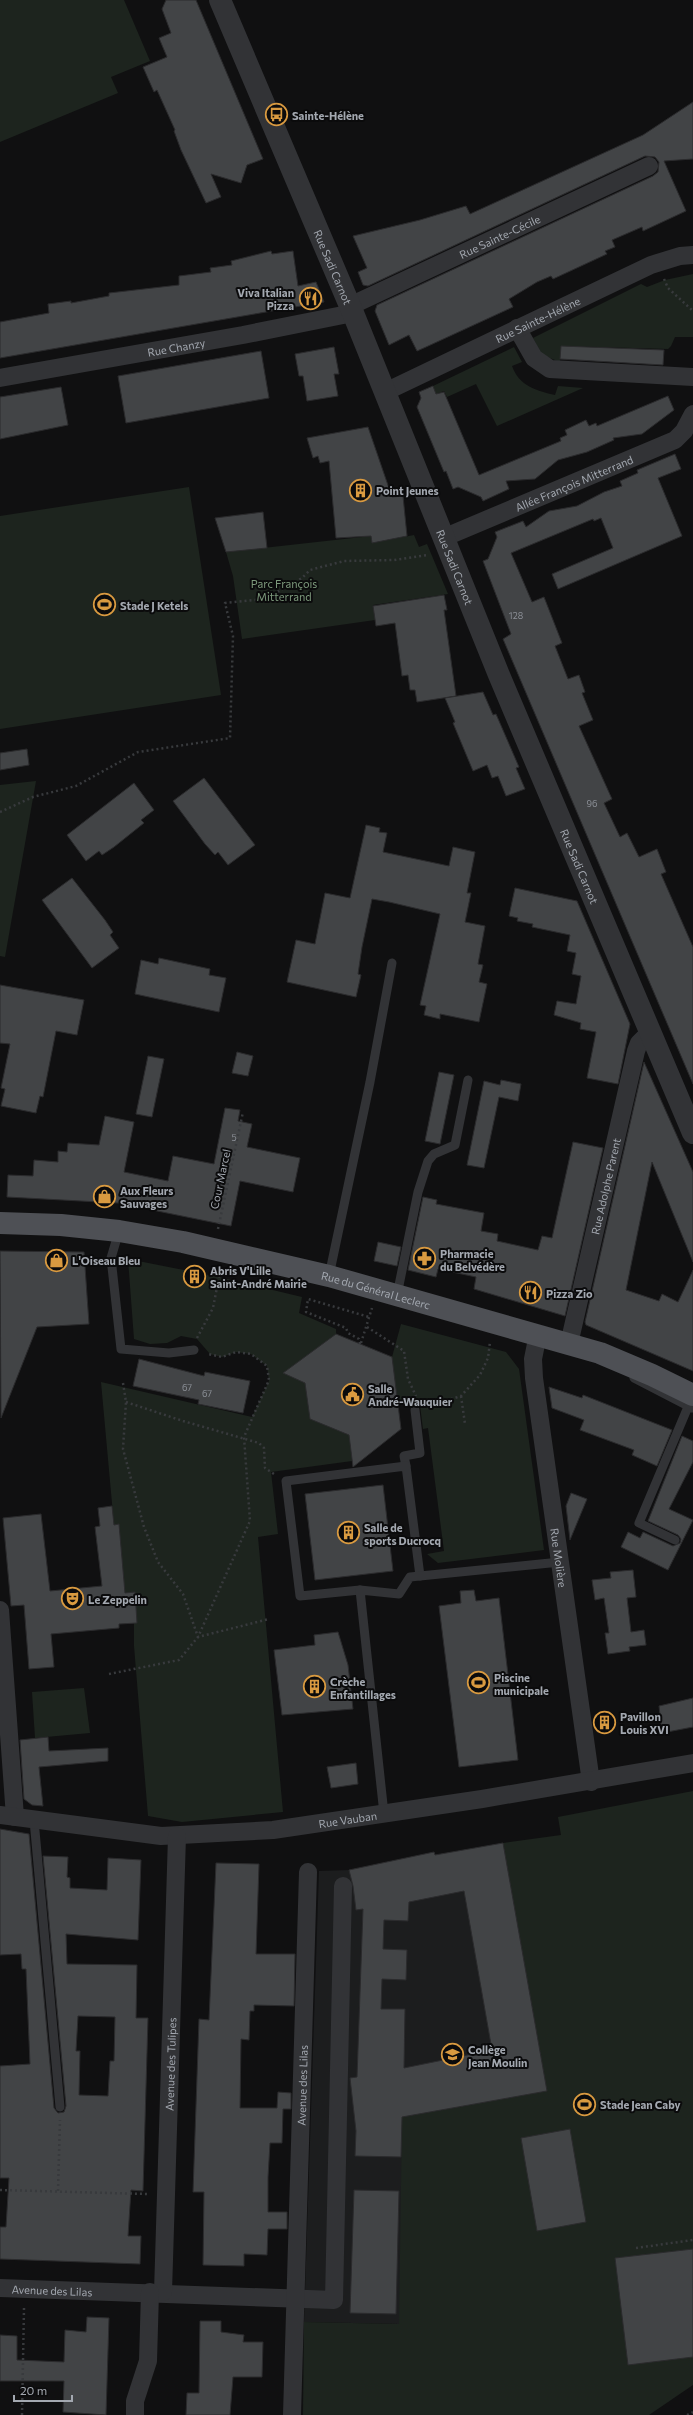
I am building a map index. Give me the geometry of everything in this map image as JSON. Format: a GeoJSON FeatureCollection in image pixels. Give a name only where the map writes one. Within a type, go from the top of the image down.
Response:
{"type":"FeatureCollection","features":[{"type":"Feature","properties":{"kind":"main road","name":"Rue du Général Leclerc"},"geometry":{"type":"LineString","coordinates":[[0,1223],[61,1225],[118,1231],[220,1251],[330,1276],[538,1334],[625,1363],[692,1401]]}},
{"type":"Feature","properties":{"kind":"street","name":"Rue Sadi Carnot"},"geometry":{"type":"LineString","coordinates":[[220,0],[351,309],[498,675],[693,1133]]}},
{"type":"Feature","properties":{"kind":"street","name":"Rue Sainte-Cécile"},"geometry":{"type":"LineString","coordinates":[[351,309],[649,166]]}},
{"type":"Feature","properties":{"kind":"street","name":"Rue Sainte-Hélène"},"geometry":{"type":"LineString","coordinates":[[385,392],[658,262],[693,255]]}},
{"type":"Feature","properties":{"kind":"street","name":"Rue Chanzy"},"geometry":{"type":"LineString","coordinates":[[0,378],[243,335],[351,309]]}},
{"type":"Feature","properties":{"kind":"street"},"geometry":{"type":"LineString","coordinates":[[517,328],[534,358],[550,369],[693,377]]}},
{"type":"Feature","properties":{"kind":"street","name":"Allée François Mitterrand"},"geometry":{"type":"LineString","coordinates":[[446,543],[675,440],[684,431],[693,414]]}},
{"type":"Feature","properties":{"kind":"street","name":"Rue Adolphe Parent"},"geometry":{"type":"LineString","coordinates":[[569,1344],[636,1051],[639,1043],[650,1032]]}},
{"type":"Feature","properties":{"kind":"street","name":"Rue Molière"},"geometry":{"type":"LineString","coordinates":[[538,1334],[534,1371],[591,1782]]}},
{"type":"Feature","properties":{"kind":"street"},"geometry":{"type":"LineString","coordinates":[[0,1610],[8,1816]]}},
{"type":"Feature","properties":{"kind":"street","name":"Rue Vauban"},"geometry":{"type":"LineString","coordinates":[[8,1816],[177,1836],[292,1828],[591,1782],[693,1763]]}},
{"type":"Feature","properties":{"kind":"street","name":"Avenue des Tulipes"},"geometry":{"type":"LineString","coordinates":[[134,2415],[135,2401],[148,2361],[157,2292],[166,2195],[177,1836]]}},
{"type":"Feature","properties":{"kind":"street","name":"Avenue des Lilas"},"geometry":{"type":"LineString","coordinates":[[292,2415],[308,1872]]}},
{"type":"Feature","properties":{"kind":"street"},"geometry":{"type":"LineString","coordinates":[[296,2298],[334,2300],[343,1886]]}},
{"type":"Feature","properties":{"kind":"street","name":"Avenue des Lilas"},"geometry":{"type":"LineString","coordinates":[[0,2288],[157,2292],[296,2298]]}},
{"type":"Feature","properties":{"kind":"lane"},"geometry":{"type":"LineString","coordinates":[[330,1276],[370,1082],[392,963]]}},
{"type":"Feature","properties":{"kind":"lane"},"geometry":{"type":"LineString","coordinates":[[397,1295],[418,1192],[428,1161],[434,1154],[454,1145],[468,1080]]}},
{"type":"Feature","properties":{"kind":"lane"},"geometry":{"type":"LineString","coordinates":[[118,1231],[111,1258],[121,1349],[169,1353],[194,1350]]}},
{"type":"Feature","properties":{"kind":"lane"},"geometry":{"type":"LineString","coordinates":[[538,1334],[550,1348],[613,1368],[692,1401],[639,1523],[676,1540]]}},
{"type":"Feature","properties":{"kind":"lane"},"geometry":{"type":"LineString","coordinates":[[415,1410],[420,1453],[404,1456],[420,1576]]}},
{"type":"Feature","properties":{"kind":"lane"},"geometry":{"type":"LineString","coordinates":[[406,1466],[286,1481],[300,1596],[360,1590],[399,1594],[410,1577],[560,1562]]}},
{"type":"Feature","properties":{"kind":"lane"},"geometry":{"type":"LineString","coordinates":[[360,1590],[384,1814]]}},
{"type":"Feature","properties":{"kind":"lane"},"geometry":{"type":"LineString","coordinates":[[34,1820],[60,2107]]}},
{"type":"Feature","properties":{"kind":"path"},"geometry":{"type":"LineString","coordinates":[[658,262],[668,288],[693,311]]}},
{"type":"Feature","properties":{"kind":"path"},"geometry":{"type":"LineString","coordinates":[[0,812],[33,797],[76,786],[138,752],[230,738],[233,636],[225,602],[265,599],[302,578],[310,570],[344,561],[394,560],[431,554],[446,543]]}},
{"type":"Feature","properties":{"kind":"path","name":"Cour Marcel"},"geometry":{"type":"LineString","coordinates":[[194,1350],[201,1329],[213,1308],[219,1277],[220,1251],[243,1112]]}},
{"type":"Feature","properties":{"kind":"path"},"geometry":{"type":"LineString","coordinates":[[366,1333],[360,1344],[359,1339],[348,1333],[346,1328],[306,1312],[308,1299],[369,1317]]}},
{"type":"Feature","properties":{"kind":"path"},"geometry":{"type":"LineString","coordinates":[[367,1327],[404,1351],[408,1379],[416,1395],[415,1410],[461,1396],[480,1375],[488,1358],[496,1322]]}},
{"type":"Feature","properties":{"kind":"path"},"geometry":{"type":"LineString","coordinates":[[109,1674],[179,1660],[198,1637],[250,1521],[244,1437],[269,1380],[266,1366],[251,1354],[236,1352],[222,1357],[194,1350]]}},
{"type":"Feature","properties":{"kind":"path"},"geometry":{"type":"LineString","coordinates":[[123,1383],[126,1402],[123,1449],[144,1527],[158,1562],[183,1594],[198,1637]]}},
{"type":"Feature","properties":{"kind":"path"},"geometry":{"type":"LineString","coordinates":[[461,1396],[465,1424]]}},
{"type":"Feature","properties":{"kind":"path"},"geometry":{"type":"LineString","coordinates":[[126,1402],[183,1421],[244,1437],[259,1443],[264,1448],[265,1468],[286,1481]]}},
{"type":"Feature","properties":{"kind":"path"},"geometry":{"type":"LineString","coordinates":[[198,1637],[269,1619]]}},
{"type":"Feature","properties":{"kind":"path"},"geometry":{"type":"LineString","coordinates":[[58,2191],[60,2107]]}},
{"type":"Feature","properties":{"kind":"path"},"geometry":{"type":"LineString","coordinates":[[0,2190],[166,2195]]}},
{"type":"Feature","properties":{"kind":"path"},"geometry":{"type":"LineString","coordinates":[[636,2248],[693,2240]]}},
{"type":"Feature","properties":{"kind":"path"},"geometry":{"type":"LineString","coordinates":[[22,2415],[25,2288]]}},
{"type":"Feature","properties":{"kind":"path"},"geometry":{"type":"LineString","coordinates":[[687,2415],[693,2412]]}},
{"type":"Feature","properties":{"kind":"shaded area","name":"Collège Jean Moulin"},"geometry":{"type":"Polygon","coordinates":[[[503,1843],[616,2238],[399,2324],[304,2322],[319,1871],[349,1870],[434,1852],[435,1855],[503,1843]]]}},
{"type":"Feature","properties":{"kind":"green space"},"geometry":{"type":"Polygon","coordinates":[[[0,0],[124,0],[150,61],[111,77],[118,93],[0,142],[0,0]]]}},
{"type":"Feature","properties":{"kind":"green space"},"geometry":{"type":"Polygon","coordinates":[[[693,274],[693,337],[675,337],[668,349],[561,346],[560,362],[542,355],[533,338],[641,284],[647,287],[665,280],[693,274]]]}},
{"type":"Feature","properties":{"kind":"green space"},"geometry":{"type":"Polygon","coordinates":[[[514,347],[522,362],[512,366],[519,378],[529,386],[542,392],[555,395],[558,386],[583,388],[497,426],[476,384],[447,397],[444,391],[436,394],[433,386],[514,347]]]}},
{"type":"Feature","properties":{"kind":"green space","name":"Stade J Ketels"},"geometry":{"type":"Polygon","coordinates":[[[189,487],[221,695],[0,729],[0,516],[189,487]]]}},
{"type":"Feature","properties":{"kind":"green space","name":"Parc François Mitterrand"},"geometry":{"type":"Polygon","coordinates":[[[414,535],[419,547],[427,544],[448,594],[373,605],[375,620],[242,639],[233,576],[226,552],[371,536],[372,543],[414,535]]]}},
{"type":"Feature","properties":{"kind":"green space"},"geometry":{"type":"Polygon","coordinates":[[[36,781],[5,957],[0,956],[0,785],[36,781]]]}},
{"type":"Feature","properties":{"kind":"green space"},"geometry":{"type":"Polygon","coordinates":[[[128,1259],[219,1277],[302,1297],[299,1313],[336,1329],[336,1334],[288,1370],[305,1383],[310,1419],[349,1435],[352,1461],[271,1472],[278,1534],[258,1537],[283,1812],[182,1822],[148,1816],[134,1646],[134,1592],[125,1593],[119,1525],[114,1525],[101,1382],[252,1417],[269,1381],[267,1366],[251,1354],[236,1352],[222,1357],[210,1354],[197,1339],[181,1336],[167,1343],[150,1344],[134,1339],[128,1259]]]}},
{"type":"Feature","properties":{"kind":"green space"},"geometry":{"type":"Polygon","coordinates":[[[401,1324],[506,1352],[519,1369],[544,1550],[438,1563],[427,1554],[444,1551],[428,1428],[423,1429],[420,1405],[398,1405],[392,1357],[401,1324]]]}},
{"type":"Feature","properties":{"kind":"green space"},"geometry":{"type":"Polygon","coordinates":[[[84,1688],[90,1733],[35,1738],[32,1692],[84,1688]]]}},
{"type":"Feature","properties":{"kind":"green space","name":"Stade Jean Caby"},"geometry":{"type":"Polygon","coordinates":[[[693,1791],[693,2385],[649,2415],[303,2415],[304,2322],[399,2324],[402,2117],[547,2091],[503,1843],[561,1835],[558,1817],[693,1791]]]}},
{"type":"Feature","properties":{"kind":"building"},"geometry":{"type":"Polygon","coordinates":[[[166,0],[196,0],[263,159],[247,165],[241,183],[211,174],[221,197],[206,203],[181,150],[174,131],[175,130],[157,90],[154,92],[143,67],[167,57],[159,38],[171,33],[162,9],[166,0]]]}},
{"type":"Feature","properties":{"kind":"building"},"geometry":{"type":"Polygon","coordinates":[[[693,102],[693,159],[664,161],[686,211],[643,231],[642,227],[612,240],[615,247],[605,251],[607,254],[553,279],[551,276],[537,282],[509,299],[513,307],[426,347],[417,351],[409,335],[389,345],[375,311],[377,305],[653,176],[658,172],[659,162],[655,157],[645,156],[368,286],[363,285],[358,272],[367,268],[353,236],[420,220],[466,206],[470,214],[643,135],[693,102]]]}},
{"type":"Feature","properties":{"kind":"building"},"geometry":{"type":"Polygon","coordinates":[[[271,251],[272,254],[293,251],[298,286],[316,282],[324,302],[0,358],[0,322],[49,313],[48,304],[71,301],[71,303],[109,296],[109,293],[179,285],[179,276],[211,272],[210,268],[232,265],[231,261],[271,251]]]}},
{"type":"Feature","properties":{"kind":"building"},"geometry":{"type":"Polygon","coordinates":[[[561,346],[664,350],[663,365],[560,359],[561,346]]]}},
{"type":"Feature","properties":{"kind":"building"},"geometry":{"type":"Polygon","coordinates":[[[334,347],[339,374],[334,374],[338,396],[307,401],[303,376],[299,376],[295,354],[334,347]]]}},
{"type":"Feature","properties":{"kind":"building"},"geometry":{"type":"Polygon","coordinates":[[[261,351],[269,398],[126,423],[118,376],[261,351]]]}},
{"type":"Feature","properties":{"kind":"building"},"geometry":{"type":"Polygon","coordinates":[[[433,386],[436,394],[444,392],[479,475],[561,441],[560,438],[567,435],[565,430],[586,420],[589,426],[596,423],[597,426],[668,396],[674,410],[642,434],[613,438],[614,440],[587,452],[558,460],[535,479],[506,481],[509,489],[483,501],[481,497],[458,487],[453,489],[446,471],[444,472],[417,407],[421,398],[419,392],[433,386]]]}},
{"type":"Feature","properties":{"kind":"building"},"geometry":{"type":"Polygon","coordinates":[[[61,387],[68,425],[0,439],[0,397],[61,387]]]}},
{"type":"Feature","properties":{"kind":"building"},"geometry":{"type":"Polygon","coordinates":[[[368,427],[392,497],[403,496],[407,536],[372,543],[371,536],[336,538],[329,461],[320,463],[318,456],[313,458],[307,438],[368,427]]]}},
{"type":"Feature","properties":{"kind":"building"},"geometry":{"type":"Polygon","coordinates":[[[675,454],[681,469],[658,478],[682,536],[558,589],[552,574],[613,548],[601,518],[594,521],[593,519],[511,553],[532,602],[544,597],[562,643],[555,646],[568,679],[579,675],[585,692],[582,693],[593,720],[579,726],[612,799],[604,803],[620,837],[627,833],[639,857],[657,849],[666,872],[661,874],[693,947],[693,1084],[503,639],[511,634],[483,561],[488,559],[497,537],[495,532],[523,521],[526,527],[549,511],[577,506],[604,492],[622,486],[620,481],[638,473],[637,470],[675,454]]]}},
{"type":"Feature","properties":{"kind":"building"},"geometry":{"type":"Polygon","coordinates":[[[263,512],[267,548],[226,552],[215,518],[263,512]]]}},
{"type":"Feature","properties":{"kind":"building"},"geometry":{"type":"Polygon","coordinates":[[[444,595],[447,610],[444,610],[456,696],[417,702],[415,690],[410,690],[408,675],[402,676],[395,623],[376,626],[373,606],[444,595]]]}},
{"type":"Feature","properties":{"kind":"building"},"geometry":{"type":"Polygon","coordinates":[[[483,692],[493,715],[496,714],[519,767],[516,768],[525,789],[506,796],[498,776],[492,778],[487,765],[473,771],[453,723],[455,722],[445,698],[483,692]]]}},
{"type":"Feature","properties":{"kind":"building"},"geometry":{"type":"Polygon","coordinates":[[[27,749],[29,765],[0,770],[0,753],[27,749]]]}},
{"type":"Feature","properties":{"kind":"building"},"geometry":{"type":"Polygon","coordinates":[[[204,778],[255,845],[228,865],[218,852],[215,855],[205,844],[173,801],[204,778]]]}},
{"type":"Feature","properties":{"kind":"building"},"geometry":{"type":"Polygon","coordinates":[[[134,783],[154,810],[141,820],[144,823],[114,847],[102,855],[99,851],[86,861],[67,835],[134,783]]]}},
{"type":"Feature","properties":{"kind":"building"},"geometry":{"type":"Polygon","coordinates":[[[366,825],[380,828],[379,832],[387,833],[383,852],[449,866],[453,847],[475,852],[467,893],[471,893],[465,922],[485,926],[478,964],[483,965],[479,982],[487,984],[479,1022],[440,1014],[440,1019],[424,1015],[426,1006],[420,1005],[440,914],[389,902],[372,899],[362,947],[358,974],[361,975],[356,997],[287,982],[296,940],[315,944],[325,893],[350,898],[366,825]]]}},
{"type":"Feature","properties":{"kind":"building"},"geometry":{"type":"Polygon","coordinates":[[[72,878],[105,920],[113,932],[110,935],[119,948],[92,968],[42,900],[72,878]]]}},
{"type":"Feature","properties":{"kind":"building"},"geometry":{"type":"Polygon","coordinates":[[[515,888],[577,901],[630,1024],[618,1084],[587,1078],[596,1032],[580,1029],[581,1023],[554,1015],[557,1001],[576,1004],[581,976],[572,974],[576,953],[567,951],[570,935],[532,927],[533,924],[517,921],[518,918],[509,916],[515,888]]]}},
{"type":"Feature","properties":{"kind":"building"},"geometry":{"type":"Polygon","coordinates":[[[159,958],[210,969],[209,975],[226,978],[219,1012],[135,994],[141,960],[158,964],[159,958]]]}},
{"type":"Feature","properties":{"kind":"building"},"geometry":{"type":"Polygon","coordinates":[[[0,985],[84,1000],[77,1035],[56,1031],[43,1097],[40,1096],[36,1113],[1,1106],[5,1089],[1,1088],[10,1044],[0,1043],[0,985]]]}},
{"type":"Feature","properties":{"kind":"building"},"geometry":{"type":"Polygon","coordinates":[[[237,1052],[253,1056],[248,1076],[232,1073],[237,1052]]]}},
{"type":"Feature","properties":{"kind":"building"},"geometry":{"type":"Polygon","coordinates":[[[148,1056],[164,1059],[152,1117],[136,1114],[148,1056]]]}},
{"type":"Feature","properties":{"kind":"building"},"geometry":{"type":"Polygon","coordinates":[[[644,1062],[693,1172],[693,1262],[652,1162],[626,1290],[659,1301],[662,1294],[678,1302],[693,1270],[693,1371],[586,1325],[585,1322],[644,1062]]]}},
{"type":"Feature","properties":{"kind":"building"},"geometry":{"type":"Polygon","coordinates":[[[439,1072],[454,1075],[440,1144],[425,1141],[439,1072]]]}},
{"type":"Feature","properties":{"kind":"building"},"geometry":{"type":"Polygon","coordinates":[[[501,1080],[521,1084],[518,1101],[499,1097],[484,1168],[467,1165],[484,1081],[500,1085],[501,1080]]]}},
{"type":"Feature","properties":{"kind":"building"},"geometry":{"type":"Polygon","coordinates":[[[225,1108],[240,1110],[238,1121],[252,1124],[247,1147],[300,1158],[293,1192],[240,1181],[231,1226],[118,1203],[7,1197],[8,1175],[33,1176],[34,1160],[58,1162],[58,1151],[67,1152],[68,1143],[99,1145],[105,1116],[134,1122],[124,1172],[168,1181],[173,1156],[214,1164],[225,1108]]]}},
{"type":"Feature","properties":{"kind":"building"},"geometry":{"type":"Polygon","coordinates":[[[573,1142],[603,1148],[565,1316],[474,1289],[476,1277],[438,1269],[436,1277],[408,1270],[423,1197],[437,1200],[436,1204],[484,1213],[481,1231],[498,1234],[497,1241],[538,1250],[542,1236],[552,1238],[573,1142]]]}},
{"type":"Feature","properties":{"kind":"building"},"geometry":{"type":"Polygon","coordinates":[[[378,1242],[401,1247],[397,1266],[374,1261],[378,1242]]]}},
{"type":"Feature","properties":{"kind":"building"},"geometry":{"type":"Polygon","coordinates":[[[0,1251],[84,1252],[89,1324],[37,1327],[1,1418],[0,1251]]]}},
{"type":"Feature","properties":{"kind":"building","name":"Salle André-Wauquier"},"geometry":{"type":"Polygon","coordinates":[[[336,1334],[392,1357],[401,1429],[353,1467],[349,1435],[310,1419],[305,1383],[283,1373],[336,1334]]]}},
{"type":"Feature","properties":{"kind":"building"},"geometry":{"type":"Polygon","coordinates":[[[139,1359],[204,1376],[205,1372],[250,1381],[243,1413],[198,1404],[199,1400],[133,1386],[139,1359]]]}},
{"type":"Feature","properties":{"kind":"building"},"geometry":{"type":"Polygon","coordinates":[[[549,1387],[582,1398],[583,1395],[672,1430],[657,1466],[632,1455],[634,1450],[580,1430],[584,1420],[552,1408],[549,1387]]]}},
{"type":"Feature","properties":{"kind":"building"},"geometry":{"type":"Polygon","coordinates":[[[682,1436],[693,1441],[693,1462],[669,1509],[693,1520],[668,1570],[621,1547],[628,1532],[640,1538],[643,1532],[673,1546],[680,1543],[681,1539],[678,1535],[648,1521],[682,1436]]]}},
{"type":"Feature","properties":{"kind":"building","name":"Salle de sports Ducrocq"},"geometry":{"type":"Polygon","coordinates":[[[383,1485],[393,1571],[315,1580],[305,1494],[383,1485]]]}},
{"type":"Feature","properties":{"kind":"building"},"geometry":{"type":"Polygon","coordinates":[[[571,1493],[587,1499],[570,1540],[566,1506],[571,1493]]]}},
{"type":"Feature","properties":{"kind":"building","name":"Le Zeppelin"},"geometry":{"type":"Polygon","coordinates":[[[112,1506],[114,1525],[119,1524],[125,1593],[135,1592],[137,1623],[119,1624],[119,1628],[51,1634],[54,1667],[29,1669],[24,1605],[11,1606],[3,1518],[41,1514],[50,1591],[102,1586],[95,1527],[100,1526],[98,1508],[112,1506]]]}},
{"type":"Feature","properties":{"kind":"building"},"geometry":{"type":"Polygon","coordinates":[[[633,1570],[636,1597],[627,1598],[631,1632],[644,1630],[646,1645],[629,1647],[630,1651],[608,1654],[605,1633],[609,1633],[604,1598],[595,1600],[592,1580],[611,1578],[610,1572],[633,1570]]]}},
{"type":"Feature","properties":{"kind":"building","name":"Piscine municipale"},"geometry":{"type":"Polygon","coordinates":[[[474,1590],[476,1601],[499,1598],[518,1760],[459,1767],[439,1606],[461,1603],[460,1591],[474,1590]]]}},
{"type":"Feature","properties":{"kind":"building","name":"Crèche Enfantillages"},"geometry":{"type":"Polygon","coordinates":[[[338,1632],[348,1665],[353,1709],[282,1715],[274,1650],[315,1645],[314,1635],[338,1632]]]}},
{"type":"Feature","properties":{"kind":"building"},"geometry":{"type":"Polygon","coordinates":[[[693,1698],[693,1727],[662,1733],[659,1706],[693,1698]]]}},
{"type":"Feature","properties":{"kind":"building","name":"Pavillon Louis XVI"},"geometry":{"type":"Polygon","coordinates":[[[610,1712],[613,1729],[597,1732],[595,1715],[610,1712]]]}},
{"type":"Feature","properties":{"kind":"building"},"geometry":{"type":"Polygon","coordinates":[[[48,1737],[49,1751],[108,1748],[108,1761],[39,1767],[43,1806],[32,1805],[24,1799],[20,1740],[48,1737]]]}},
{"type":"Feature","properties":{"kind":"building"},"geometry":{"type":"Polygon","coordinates":[[[356,1763],[358,1784],[331,1788],[327,1767],[356,1763]]]}},
{"type":"Feature","properties":{"kind":"building"},"geometry":{"type":"Polygon","coordinates":[[[0,1829],[29,1834],[54,2108],[58,2113],[64,2112],[66,2106],[43,1856],[68,1857],[67,1877],[70,1878],[70,1888],[107,1890],[108,1858],[141,1860],[138,1940],[66,1934],[67,1964],[137,1965],[136,2018],[148,2018],[143,2191],[131,2190],[128,2236],[141,2236],[140,2264],[0,2259],[0,2227],[6,2227],[9,2178],[0,2178],[0,2066],[30,2064],[26,1969],[22,1969],[21,1954],[0,1955],[0,1829]],[[78,2016],[76,2051],[80,2051],[79,2095],[108,2096],[110,2061],[114,2061],[115,2017],[78,2016]]]}},
{"type":"Feature","properties":{"kind":"building"},"geometry":{"type":"Polygon","coordinates":[[[503,1843],[547,2091],[402,2117],[401,2157],[355,2156],[356,2131],[350,2078],[357,2077],[363,1909],[356,1910],[349,1870],[434,1852],[435,1855],[503,1843]],[[464,1891],[409,1902],[408,1921],[384,1920],[383,1949],[407,1950],[406,1980],[382,1979],[381,2009],[405,2009],[404,2068],[492,2050],[464,1891]]]}},
{"type":"Feature","properties":{"kind":"building"},"geometry":{"type":"Polygon","coordinates":[[[216,1863],[259,1864],[256,1954],[295,1954],[294,2006],[254,2005],[254,2011],[250,2011],[249,2040],[241,2039],[240,2108],[277,2108],[278,2092],[291,2093],[291,2109],[283,2109],[282,2143],[270,2143],[268,2177],[268,2212],[287,2212],[287,2229],[268,2229],[267,2255],[244,2254],[244,2266],[203,2265],[204,2192],[193,2192],[199,2019],[209,2020],[216,1863]]]}},
{"type":"Feature","properties":{"kind":"building"},"geometry":{"type":"Polygon","coordinates":[[[570,2129],[586,2222],[537,2231],[521,2138],[570,2129]]]}},
{"type":"Feature","properties":{"kind":"building"},"geometry":{"type":"Polygon","coordinates":[[[354,2190],[399,2191],[396,2314],[350,2313],[354,2190]]]}},
{"type":"Feature","properties":{"kind":"building"},"geometry":{"type":"Polygon","coordinates":[[[693,2249],[693,2357],[628,2365],[615,2258],[693,2249]]]}},
{"type":"Feature","properties":{"kind":"building"},"geometry":{"type":"Polygon","coordinates":[[[87,2317],[109,2318],[106,2415],[63,2412],[64,2381],[0,2381],[0,2335],[17,2336],[17,2360],[64,2362],[65,2330],[86,2332],[87,2317]]]}},
{"type":"Feature","properties":{"kind":"building"},"geometry":{"type":"Polygon","coordinates":[[[200,2321],[221,2321],[221,2332],[244,2335],[243,2342],[263,2342],[262,2377],[233,2377],[230,2415],[186,2415],[187,2393],[199,2393],[200,2321]]]}},
{"type":"Feature","properties":{"kind":"place","name":"Sainte-Hélène"},"geometry":{"type":"Point","coordinates":[277,115]}},
{"type":"Feature","properties":{"kind":"place","name":"Viva Italian Pizza"},"geometry":{"type":"Point","coordinates":[310,298]}},
{"type":"Feature","properties":{"kind":"place","name":"Point Jeunes"},"geometry":{"type":"Point","coordinates":[361,490]}},
{"type":"Feature","properties":{"kind":"place","name":"Stade J Ketels"},"geometry":{"type":"Point","coordinates":[104,605]}},
{"type":"Feature","properties":{"kind":"place","name":"Aux Fleurs Sauvages"},"geometry":{"type":"Point","coordinates":[104,1196]}},
{"type":"Feature","properties":{"kind":"place","name":"Pharmacie du Belvédère"},"geometry":{"type":"Point","coordinates":[424,1259]}},
{"type":"Feature","properties":{"kind":"place","name":"L'Oiseau Bleu"},"geometry":{"type":"Point","coordinates":[56,1260]}},
{"type":"Feature","properties":{"kind":"place","name":"Abris V'Lille Saint-André Mairie"},"geometry":{"type":"Point","coordinates":[194,1276]}},
{"type":"Feature","properties":{"kind":"place","name":"Pizza Zio"},"geometry":{"type":"Point","coordinates":[531,1293]}},
{"type":"Feature","properties":{"kind":"place","name":"Salle André-Wauquier"},"geometry":{"type":"Point","coordinates":[352,1394]}},
{"type":"Feature","properties":{"kind":"place","name":"Salle de sports Ducrocq"},"geometry":{"type":"Point","coordinates":[349,1533]}},
{"type":"Feature","properties":{"kind":"place","name":"Le Zeppelin"},"geometry":{"type":"Point","coordinates":[73,1599]}},
{"type":"Feature","properties":{"kind":"place","name":"Piscine municipale"},"geometry":{"type":"Point","coordinates":[479,1683]}},
{"type":"Feature","properties":{"kind":"place","name":"Crèche Enfantillages"},"geometry":{"type":"Point","coordinates":[315,1687]}},
{"type":"Feature","properties":{"kind":"place","name":"Pavillon Louis XVI"},"geometry":{"type":"Point","coordinates":[604,1722]}},
{"type":"Feature","properties":{"kind":"place","name":"Collège Jean Moulin"},"geometry":{"type":"Point","coordinates":[452,2055]}},
{"type":"Feature","properties":{"kind":"place","name":"Stade Jean Caby"},"geometry":{"type":"Point","coordinates":[584,2104]}}]}
